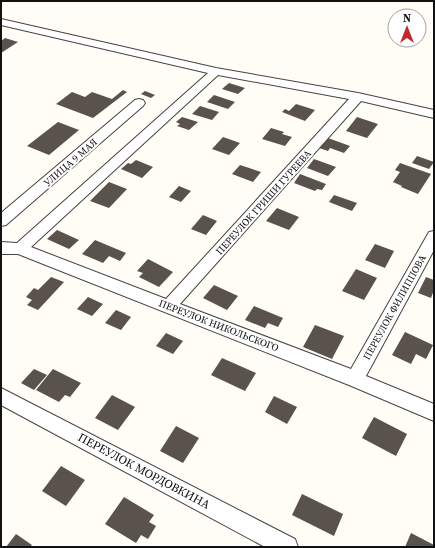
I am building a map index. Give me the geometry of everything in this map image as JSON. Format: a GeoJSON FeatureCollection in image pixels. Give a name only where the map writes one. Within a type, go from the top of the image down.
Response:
{"type":"FeatureCollection","features":[{"type":"Feature","properties":{"kind":"street"},"geometry":{"type":"LineString","coordinates":[[1,22],[216,71],[358,97],[434,114]]}},
{"type":"Feature","properties":{"kind":"street"},"geometry":{"type":"LineString","coordinates":[[20,249],[216,71]]}},
{"type":"Feature","properties":{"kind":"street","name":"ПЕРЕУЛОК ГРИШИ ГУРЕЕВА"},"geometry":{"type":"LineString","coordinates":[[169,306],[358,97]]}},
{"type":"Feature","properties":{"kind":"street","name":"УЛИЦА 9 МАЯ"},"geometry":{"type":"LineString","coordinates":[[1,221],[139,103]]}},
{"type":"Feature","properties":{"kind":"street","name":"ПЕРЕУЛОК ФИЛИППОВА"},"geometry":{"type":"LineString","coordinates":[[355,379],[434,236]]}},
{"type":"Feature","properties":{"kind":"street","name":"ПЕРЕУЛОК НИКОЛЬСКОГО"},"geometry":{"type":"LineString","coordinates":[[1,248],[20,249],[355,379],[434,413]]}},
{"type":"Feature","properties":{"kind":"street","name":"ПЕРЕУЛОК МОРДОВКИНА"},"geometry":{"type":"LineString","coordinates":[[1,396],[287,547]]}},
{"type":"Feature","properties":{"kind":"building"},"geometry":{"type":"Polygon","coordinates":[[[5,38],[18,42],[1,53],[1,41],[5,38]]]}},
{"type":"Feature","properties":{"kind":"building"},"geometry":{"type":"Polygon","coordinates":[[[229,83],[245,88],[238,94],[222,89],[229,83]]]}},
{"type":"Feature","properties":{"kind":"building"},"geometry":{"type":"Polygon","coordinates":[[[123,90],[127,92],[93,118],[56,104],[72,92],[85,97],[92,92],[112,99],[123,90]]]}},
{"type":"Feature","properties":{"kind":"building"},"geometry":{"type":"Polygon","coordinates":[[[145,91],[155,95],[151,98],[141,94],[145,91]]]}},
{"type":"Feature","properties":{"kind":"building"},"geometry":{"type":"Polygon","coordinates":[[[214,95],[235,102],[228,109],[207,102],[214,95]]]}},
{"type":"Feature","properties":{"kind":"building"},"geometry":{"type":"Polygon","coordinates":[[[296,104],[315,110],[305,121],[282,112],[285,109],[289,111],[296,104]]]}},
{"type":"Feature","properties":{"kind":"building"},"geometry":{"type":"Polygon","coordinates":[[[200,106],[219,112],[212,120],[192,114],[200,106]]]}},
{"type":"Feature","properties":{"kind":"building"},"geometry":{"type":"Polygon","coordinates":[[[182,117],[198,122],[189,130],[177,126],[180,124],[176,122],[182,117]]]}},
{"type":"Feature","properties":{"kind":"building"},"geometry":{"type":"Polygon","coordinates":[[[357,117],[378,124],[367,138],[346,131],[357,117]]]}},
{"type":"Feature","properties":{"kind":"building"},"geometry":{"type":"Polygon","coordinates":[[[58,122],[79,130],[49,155],[27,146],[58,122]]]}},
{"type":"Feature","properties":{"kind":"building"},"geometry":{"type":"Polygon","coordinates":[[[271,128],[284,132],[282,134],[292,137],[285,146],[262,139],[271,128]]]}},
{"type":"Feature","properties":{"kind":"building"},"geometry":{"type":"Polygon","coordinates":[[[223,137],[240,143],[229,155],[212,149],[223,137]]]}},
{"type":"Feature","properties":{"kind":"building"},"geometry":{"type":"Polygon","coordinates":[[[328,138],[350,146],[344,153],[330,148],[328,151],[319,148],[328,138]]]}},
{"type":"Feature","properties":{"kind":"building"},"geometry":{"type":"Polygon","coordinates":[[[417,156],[434,162],[429,169],[412,163],[417,156]]]}},
{"type":"Feature","properties":{"kind":"building"},"geometry":{"type":"Polygon","coordinates":[[[314,159],[336,167],[328,176],[307,168],[314,159]]]}},
{"type":"Feature","properties":{"kind":"building"},"geometry":{"type":"Polygon","coordinates":[[[136,160],[153,167],[142,178],[121,169],[128,163],[131,164],[136,160]]]}},
{"type":"Feature","properties":{"kind":"building"},"geometry":{"type":"Polygon","coordinates":[[[400,163],[431,174],[418,194],[393,182],[400,172],[395,170],[400,163]]]}},
{"type":"Feature","properties":{"kind":"building"},"geometry":{"type":"Polygon","coordinates":[[[240,165],[261,172],[253,182],[232,174],[240,165]]]}},
{"type":"Feature","properties":{"kind":"building"},"geometry":{"type":"Polygon","coordinates":[[[300,174],[326,184],[322,190],[317,189],[315,191],[294,183],[300,174]]]}},
{"type":"Feature","properties":{"kind":"building"},"geometry":{"type":"Polygon","coordinates":[[[109,182],[127,189],[109,208],[90,201],[109,182]]]}},
{"type":"Feature","properties":{"kind":"building"},"geometry":{"type":"Polygon","coordinates":[[[179,186],[191,191],[181,202],[169,197],[179,186]]]}},
{"type":"Feature","properties":{"kind":"building"},"geometry":{"type":"Polygon","coordinates":[[[334,195],[357,203],[352,211],[329,202],[334,195]]]}},
{"type":"Feature","properties":{"kind":"building"},"geometry":{"type":"Polygon","coordinates":[[[277,208],[299,217],[289,230],[266,221],[277,208]]]}},
{"type":"Feature","properties":{"kind":"building"},"geometry":{"type":"Polygon","coordinates":[[[203,215],[217,221],[206,235],[191,229],[203,215]]]}},
{"type":"Feature","properties":{"kind":"building"},"geometry":{"type":"Polygon","coordinates":[[[57,230],[79,240],[69,249],[47,239],[57,230]]]}},
{"type":"Feature","properties":{"kind":"building"},"geometry":{"type":"Polygon","coordinates":[[[95,240],[126,253],[120,261],[109,256],[103,263],[82,254],[95,240]]]}},
{"type":"Feature","properties":{"kind":"building"},"geometry":{"type":"Polygon","coordinates":[[[375,244],[394,251],[385,268],[365,260],[375,244]]]}},
{"type":"Feature","properties":{"kind":"building"},"geometry":{"type":"Polygon","coordinates":[[[148,259],[173,272],[159,287],[139,277],[143,273],[137,271],[148,259]]]}},
{"type":"Feature","properties":{"kind":"building"},"geometry":{"type":"Polygon","coordinates":[[[356,269],[377,278],[364,300],[342,291],[356,269]]]}},
{"type":"Feature","properties":{"kind":"building"},"geometry":{"type":"Polygon","coordinates":[[[51,277],[64,282],[38,310],[27,305],[32,300],[26,297],[34,288],[38,290],[51,277]]]}},
{"type":"Feature","properties":{"kind":"building"},"geometry":{"type":"Polygon","coordinates":[[[426,277],[434,280],[434,290],[431,298],[418,293],[426,277]]]}},
{"type":"Feature","properties":{"kind":"building"},"geometry":{"type":"Polygon","coordinates":[[[214,285],[238,296],[227,310],[203,298],[214,285]]]}},
{"type":"Feature","properties":{"kind":"building"},"geometry":{"type":"Polygon","coordinates":[[[88,297],[103,304],[92,316],[77,309],[88,297]]]}},
{"type":"Feature","properties":{"kind":"building"},"geometry":{"type":"Polygon","coordinates":[[[254,306],[283,318],[278,327],[268,323],[265,328],[245,320],[254,306]]]}},
{"type":"Feature","properties":{"kind":"building"},"geometry":{"type":"Polygon","coordinates":[[[116,310],[131,317],[121,330],[105,323],[116,310]]]}},
{"type":"Feature","properties":{"kind":"building"},"geometry":{"type":"Polygon","coordinates":[[[315,325],[344,336],[332,359],[303,347],[315,325]]]}},
{"type":"Feature","properties":{"kind":"building"},"geometry":{"type":"Polygon","coordinates":[[[405,332],[433,345],[426,359],[416,354],[411,364],[392,355],[405,332]]]}},
{"type":"Feature","properties":{"kind":"building"},"geometry":{"type":"Polygon","coordinates":[[[166,333],[183,341],[173,354],[156,346],[166,333]]]}},
{"type":"Feature","properties":{"kind":"building"},"geometry":{"type":"Polygon","coordinates":[[[222,358],[256,373],[245,391],[211,375],[222,358]]]}},
{"type":"Feature","properties":{"kind":"building"},"geometry":{"type":"Polygon","coordinates":[[[34,369],[47,375],[34,390],[21,383],[34,369]]]}},
{"type":"Feature","properties":{"kind":"building"},"geometry":{"type":"Polygon","coordinates":[[[53,369],[81,383],[70,397],[65,395],[59,402],[36,390],[53,369]]]}},
{"type":"Feature","properties":{"kind":"building"},"geometry":{"type":"Polygon","coordinates":[[[112,395],[135,407],[118,430],[95,418],[112,395]]]}},
{"type":"Feature","properties":{"kind":"building"},"geometry":{"type":"Polygon","coordinates":[[[274,396],[297,407],[287,424],[265,412],[274,396]]]}},
{"type":"Feature","properties":{"kind":"building"},"geometry":{"type":"Polygon","coordinates":[[[374,417],[407,434],[396,456],[362,438],[374,417]]]}},
{"type":"Feature","properties":{"kind":"building"},"geometry":{"type":"Polygon","coordinates":[[[176,426],[199,438],[183,463],[160,451],[176,426]]]}},
{"type":"Feature","properties":{"kind":"building"},"geometry":{"type":"Polygon","coordinates":[[[61,466],[85,480],[66,506],[42,491],[61,466]]]}},
{"type":"Feature","properties":{"kind":"building"},"geometry":{"type":"Polygon","coordinates":[[[302,494],[343,514],[334,536],[292,515],[302,494]]]}},
{"type":"Feature","properties":{"kind":"building"},"geometry":{"type":"Polygon","coordinates":[[[124,497],[154,515],[149,522],[156,526],[148,539],[141,535],[136,543],[105,524],[124,497]]]}},
{"type":"Feature","properties":{"kind":"building"},"geometry":{"type":"Polygon","coordinates":[[[411,533],[434,545],[434,547],[405,547],[411,533]]]}},
{"type":"Feature","properties":{"kind":"building"},"geometry":{"type":"Polygon","coordinates":[[[16,534],[32,545],[30,547],[6,547],[16,534]]]}}]}
